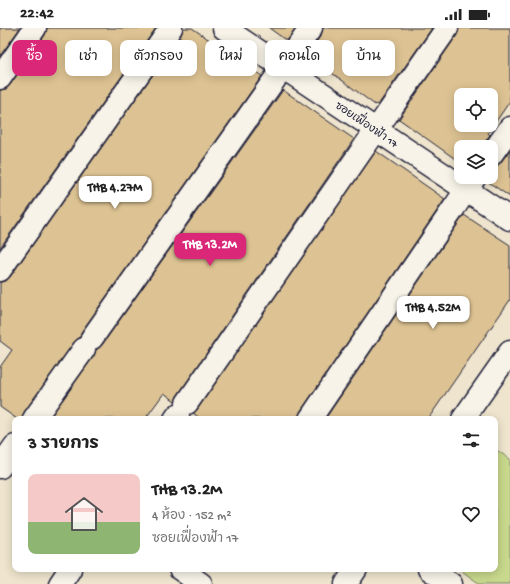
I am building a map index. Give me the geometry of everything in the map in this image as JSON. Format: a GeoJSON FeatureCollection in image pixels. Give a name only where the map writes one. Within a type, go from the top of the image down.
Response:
{"type":"FeatureCollection","features":[{"type":"Feature","properties":{"kind":"street"},"geometry":{"type":"LineString","coordinates":[[0,78],[35,28]]}},
{"type":"Feature","properties":{"kind":"street"},"geometry":{"type":"LineString","coordinates":[[0,270],[171,28]]}},
{"type":"Feature","properties":{"kind":"street","name":"ซอยเฟื่องฟ้า 17"},"geometry":{"type":"LineString","coordinates":[[224,28],[265,56]]}},
{"type":"Feature","properties":{"kind":"street"},"geometry":{"type":"LineString","coordinates":[[303,40],[311,28]]}},
{"type":"Feature","properties":{"kind":"street"},"geometry":{"type":"LineString","coordinates":[[180,412],[448,28]]}},
{"type":"Feature","properties":{"kind":"street"},"geometry":{"type":"LineString","coordinates":[[36,416],[277,76]]}},
{"type":"Feature","properties":{"kind":"street","name":"ซอยเฟื่องฟ้า 17"},"geometry":{"type":"LineString","coordinates":[[295,76],[376,130],[454,174]]}},
{"type":"Feature","properties":{"kind":"street"},"geometry":{"type":"LineString","coordinates":[[498,145],[510,128]]}},
{"type":"Feature","properties":{"kind":"street"},"geometry":{"type":"LineString","coordinates":[[312,416],[470,184]]}},
{"type":"Feature","properties":{"kind":"street","name":"ซอยเฟื่องฟ้า 17"},"geometry":{"type":"LineString","coordinates":[[472,184],[510,219]]}},
{"type":"Feature","properties":{"kind":"street"},"geometry":{"type":"LineString","coordinates":[[465,416],[510,352]]}},
{"type":"Feature","properties":{"kind":"street"},"geometry":{"type":"LineString","coordinates":[[60,584],[68,572]]}},
{"type":"Feature","properties":{"kind":"street"},"geometry":{"type":"LineString","coordinates":[[346,584],[354,572]]}},
{"type":"Feature","properties":{"kind":"street"},"geometry":{"type":"LineString","coordinates":[[433,572],[451,584]]}},
{"type":"Feature","properties":{"kind":"green space"},"geometry":{"type":"Polygon","coordinates":[[[498,451],[510,459],[510,584],[480,584],[463,572],[498,572],[498,451]]]}},
{"type":"Feature","properties":{"kind":"building"},"geometry":{"type":"Polygon","coordinates":[[[0,28],[20,28],[0,56],[0,28]]]}},
{"type":"Feature","properties":{"kind":"building"},"geometry":{"type":"Polygon","coordinates":[[[47,28],[156,28],[147,40],[120,40],[120,76],[122,76],[0,248],[0,90],[6,89],[16,76],[57,76],[57,40],[42,40],[47,28]]]}},
{"type":"Feature","properties":{"kind":"building"},"geometry":{"type":"Polygon","coordinates":[[[183,28],[192,28],[210,40],[205,40],[205,76],[257,76],[257,73],[262,76],[82,331],[80,337],[74,342],[24,412],[23,416],[13,416],[0,407],[0,367],[12,350],[0,341],[0,282],[6,281],[10,277],[152,76],[197,76],[197,40],[177,40],[183,28]]]}},
{"type":"Feature","properties":{"kind":"building"},"geometry":{"type":"Polygon","coordinates":[[[269,28],[296,28],[288,40],[269,28]]]}},
{"type":"Feature","properties":{"kind":"building"},"geometry":{"type":"Polygon","coordinates":[[[323,28],[432,28],[378,105],[375,105],[334,75],[334,40],[318,40],[323,28]]]}},
{"type":"Feature","properties":{"kind":"building"},"geometry":{"type":"Polygon","coordinates":[[[459,28],[510,28],[510,101],[498,118],[498,88],[454,88],[454,132],[489,132],[490,135],[486,140],[454,140],[454,158],[399,119],[457,35],[459,28]]]}},
{"type":"Feature","properties":{"kind":"building"},"geometry":{"type":"Polygon","coordinates":[[[283,90],[354,139],[175,401],[164,393],[147,416],[51,416],[94,356],[96,350],[102,345],[283,90]]]}},
{"type":"Feature","properties":{"kind":"building"},"geometry":{"type":"Polygon","coordinates":[[[510,150],[510,197],[491,184],[498,184],[498,165],[510,150]]]}},
{"type":"Feature","properties":{"kind":"building"},"geometry":{"type":"Polygon","coordinates":[[[376,151],[445,199],[300,412],[299,416],[197,416],[193,413],[197,410],[376,151]]]}},
{"type":"Feature","properties":{"kind":"building"},"geometry":{"type":"Polygon","coordinates":[[[464,215],[510,245],[510,300],[430,416],[327,416],[464,215]]]}}]}
